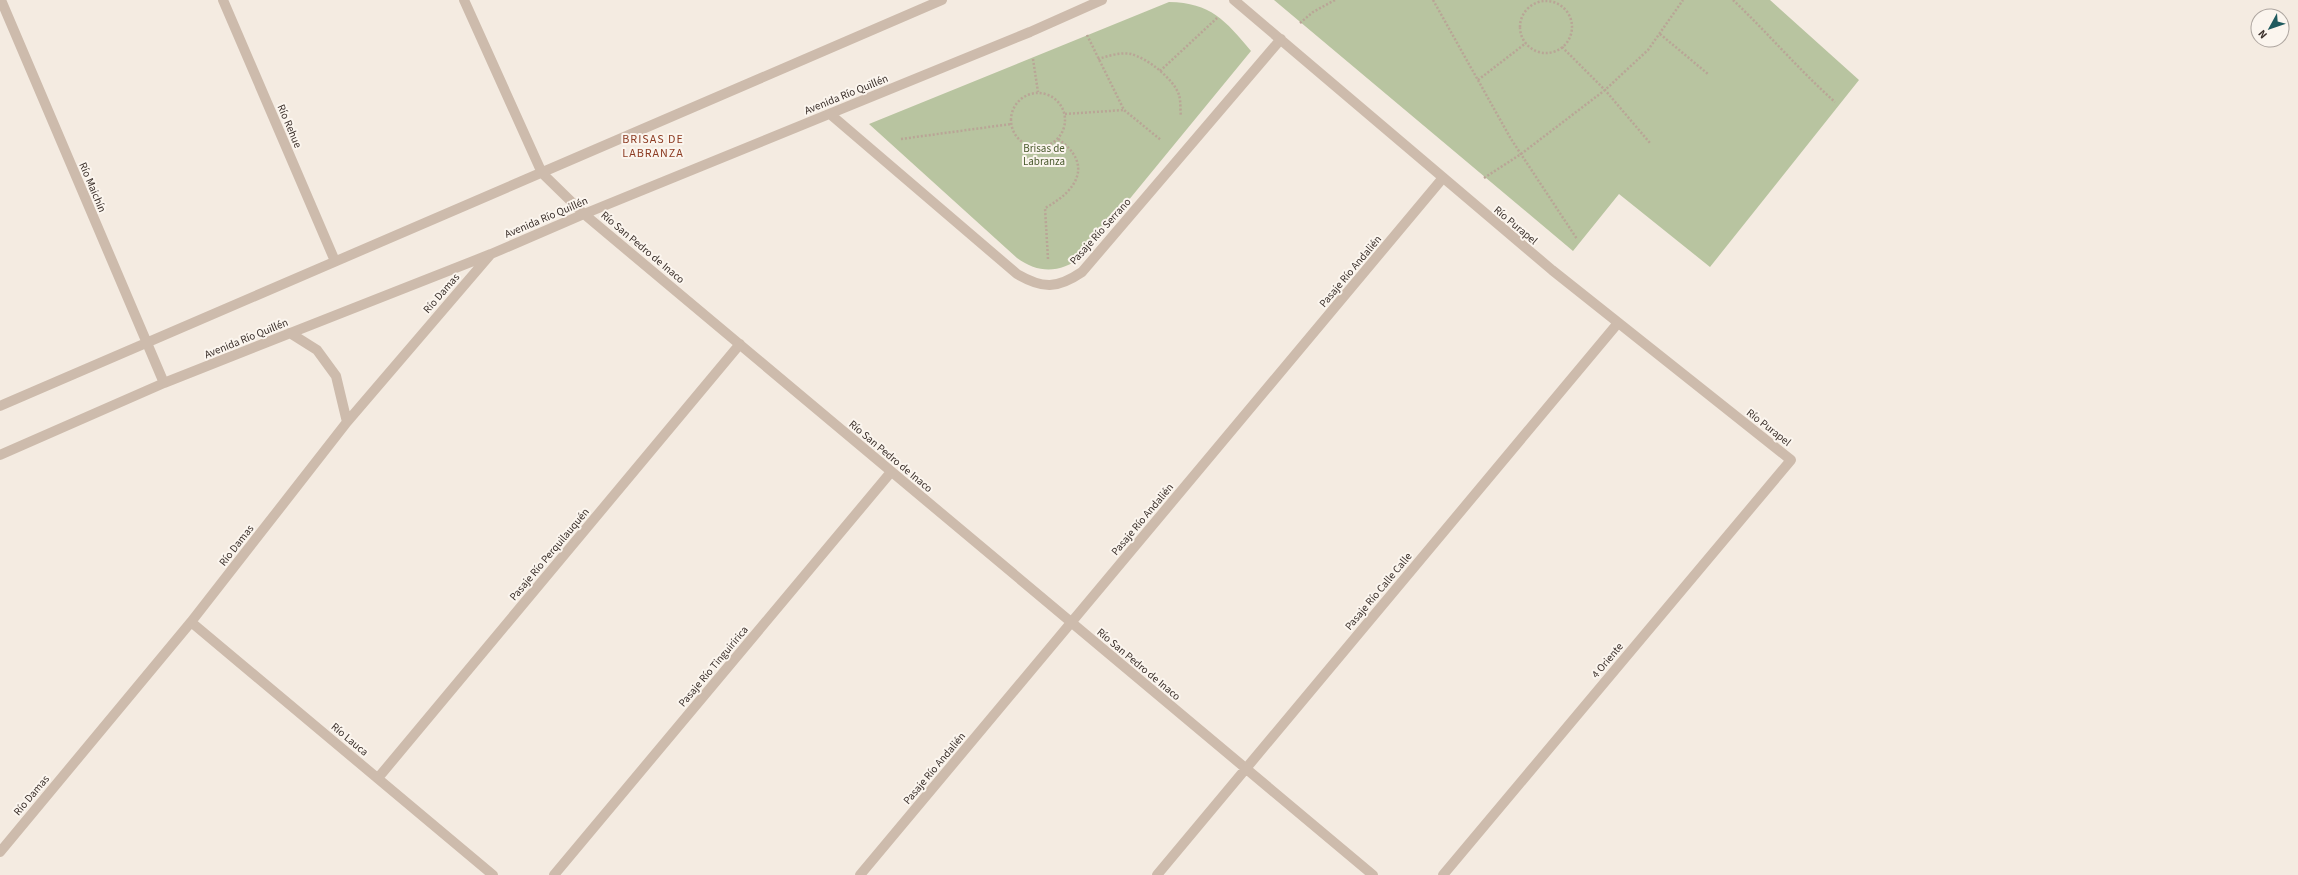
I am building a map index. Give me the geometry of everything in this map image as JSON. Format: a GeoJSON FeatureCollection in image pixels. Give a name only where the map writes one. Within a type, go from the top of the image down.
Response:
{"type":"FeatureCollection","features":[{"type":"Feature","properties":{"kind":"street","name":"Río Maichín"},"geometry":{"type":"LineString","coordinates":[[1,0],[164,383]]}},
{"type":"Feature","properties":{"kind":"street","name":"Río Rehue"},"geometry":{"type":"LineString","coordinates":[[223,0],[335,262]]}},
{"type":"Feature","properties":{"kind":"street","name":"Río San Pedro de Inaco"},"geometry":{"type":"LineString","coordinates":[[464,0],[542,173],[584,214],[1373,875]]}},
{"type":"Feature","properties":{"kind":"street"},"geometry":{"type":"LineString","coordinates":[[0,406],[942,0]]}},
{"type":"Feature","properties":{"kind":"street","name":"Avenida Río Quillén"},"geometry":{"type":"LineString","coordinates":[[0,455],[164,383],[491,254],[584,214],[1030,32],[1102,0]]}},
{"type":"Feature","properties":{"kind":"street","name":"Río Purapel"},"geometry":{"type":"LineString","coordinates":[[1235,1],[1442,179],[1618,323],[1790,460]]}},
{"type":"Feature","properties":{"kind":"street","name":"Pasaje Río Serrano"},"geometry":{"type":"LineString","coordinates":[[830,114],[1017,274],[1035,284],[1049,285],[1067,282],[1082,272],[1182,157],[1281,39]]}},
{"type":"Feature","properties":{"kind":"street","name":"Pasaje Río Andalién"},"geometry":{"type":"LineString","coordinates":[[860,875],[1442,179]]}},
{"type":"Feature","properties":{"kind":"street","name":"Río Damas"},"geometry":{"type":"LineString","coordinates":[[0,852],[192,622],[347,422],[491,254]]}},
{"type":"Feature","properties":{"kind":"street","name":"Pasaje Río Calle Calle"},"geometry":{"type":"LineString","coordinates":[[1157,875],[1618,323]]}},
{"type":"Feature","properties":{"kind":"street"},"geometry":{"type":"LineString","coordinates":[[290,333],[317,350],[336,376],[347,422]]}},
{"type":"Feature","properties":{"kind":"street","name":"Pasaje Río Perquilauquén"},"geometry":{"type":"LineString","coordinates":[[378,778],[740,344]]}},
{"type":"Feature","properties":{"kind":"street","name":"4 Oriente"},"geometry":{"type":"LineString","coordinates":[[1443,875],[1790,460]]}},
{"type":"Feature","properties":{"kind":"street","name":"Pasaje Río Tinguiririca"},"geometry":{"type":"LineString","coordinates":[[554,875],[891,472]]}},
{"type":"Feature","properties":{"kind":"street","name":"Río Lauca"},"geometry":{"type":"LineString","coordinates":[[192,622],[493,875]]}},
{"type":"Feature","properties":{"kind":"path"},"geometry":{"type":"LineString","coordinates":[[1281,39],[1313,12],[1335,0]]}},
{"type":"Feature","properties":{"kind":"path"},"geometry":{"type":"LineString","coordinates":[[1432,0],[1521,154],[1577,239]]}},
{"type":"Feature","properties":{"kind":"path"},"geometry":{"type":"LineString","coordinates":[[1542,0],[1560,4],[1567,10],[1571,18],[1572,34],[1562,48],[1551,52],[1539,52],[1526,43],[1520,26],[1522,18],[1533,4],[1542,0]]}},
{"type":"Feature","properties":{"kind":"path"},"geometry":{"type":"LineString","coordinates":[[1461,194],[1521,154],[1605,90],[1648,50],[1683,0]]}},
{"type":"Feature","properties":{"kind":"path"},"geometry":{"type":"LineString","coordinates":[[1733,0],[1760,26],[1799,69],[1834,102]]}},
{"type":"Feature","properties":{"kind":"path"},"geometry":{"type":"LineString","coordinates":[[1160,70],[1235,1]]}},
{"type":"Feature","properties":{"kind":"path"},"geometry":{"type":"LineString","coordinates":[[1077,12],[1098,59],[1124,110],[1182,157]]}},
{"type":"Feature","properties":{"kind":"path"},"geometry":{"type":"LineString","coordinates":[[1030,32],[1038,92]]}},
{"type":"Feature","properties":{"kind":"path"},"geometry":{"type":"LineString","coordinates":[[1659,34],[1708,74]]}},
{"type":"Feature","properties":{"kind":"path"},"geometry":{"type":"LineString","coordinates":[[1478,80],[1526,43]]}},
{"type":"Feature","properties":{"kind":"path"},"geometry":{"type":"LineString","coordinates":[[1562,48],[1605,90],[1650,143]]}},
{"type":"Feature","properties":{"kind":"path"},"geometry":{"type":"LineString","coordinates":[[1098,59],[1113,54],[1131,54],[1152,64],[1160,70],[1179,94],[1180,122]]}},
{"type":"Feature","properties":{"kind":"path"},"geometry":{"type":"LineString","coordinates":[[1038,92],[1056,99],[1065,114],[1063,131],[1058,139],[1043,147],[1034,147],[1019,140],[1011,124],[1015,106],[1029,94],[1038,92]]}},
{"type":"Feature","properties":{"kind":"path"},"geometry":{"type":"LineString","coordinates":[[1065,114],[1124,110]]}},
{"type":"Feature","properties":{"kind":"path"},"geometry":{"type":"LineString","coordinates":[[895,140],[1011,124]]}},
{"type":"Feature","properties":{"kind":"path"},"geometry":{"type":"LineString","coordinates":[[1049,285],[1045,208],[1069,193],[1077,179],[1078,163],[1070,148],[1058,139]]}},
{"type":"Feature","properties":{"kind":"green space"},"geometry":{"type":"Polygon","coordinates":[[[1274,0],[1770,0],[1859,80],[1710,267],[1619,194],[1573,251],[1274,0]]]}},
{"type":"Feature","properties":{"kind":"green space","name":"Brisas de Labranza"},"geometry":{"type":"Polygon","coordinates":[[[1169,2],[1184,3],[1196,6],[1216,15],[1233,30],[1251,51],[1082,257],[1066,266],[1050,270],[1041,269],[1033,267],[1017,258],[869,124],[1169,2]]]}},
{"type":"Feature","properties":{"kind":"district","name":"BRISAS DE LABRANZA"},"geometry":{"type":"Point","coordinates":[653,146]}}]}
